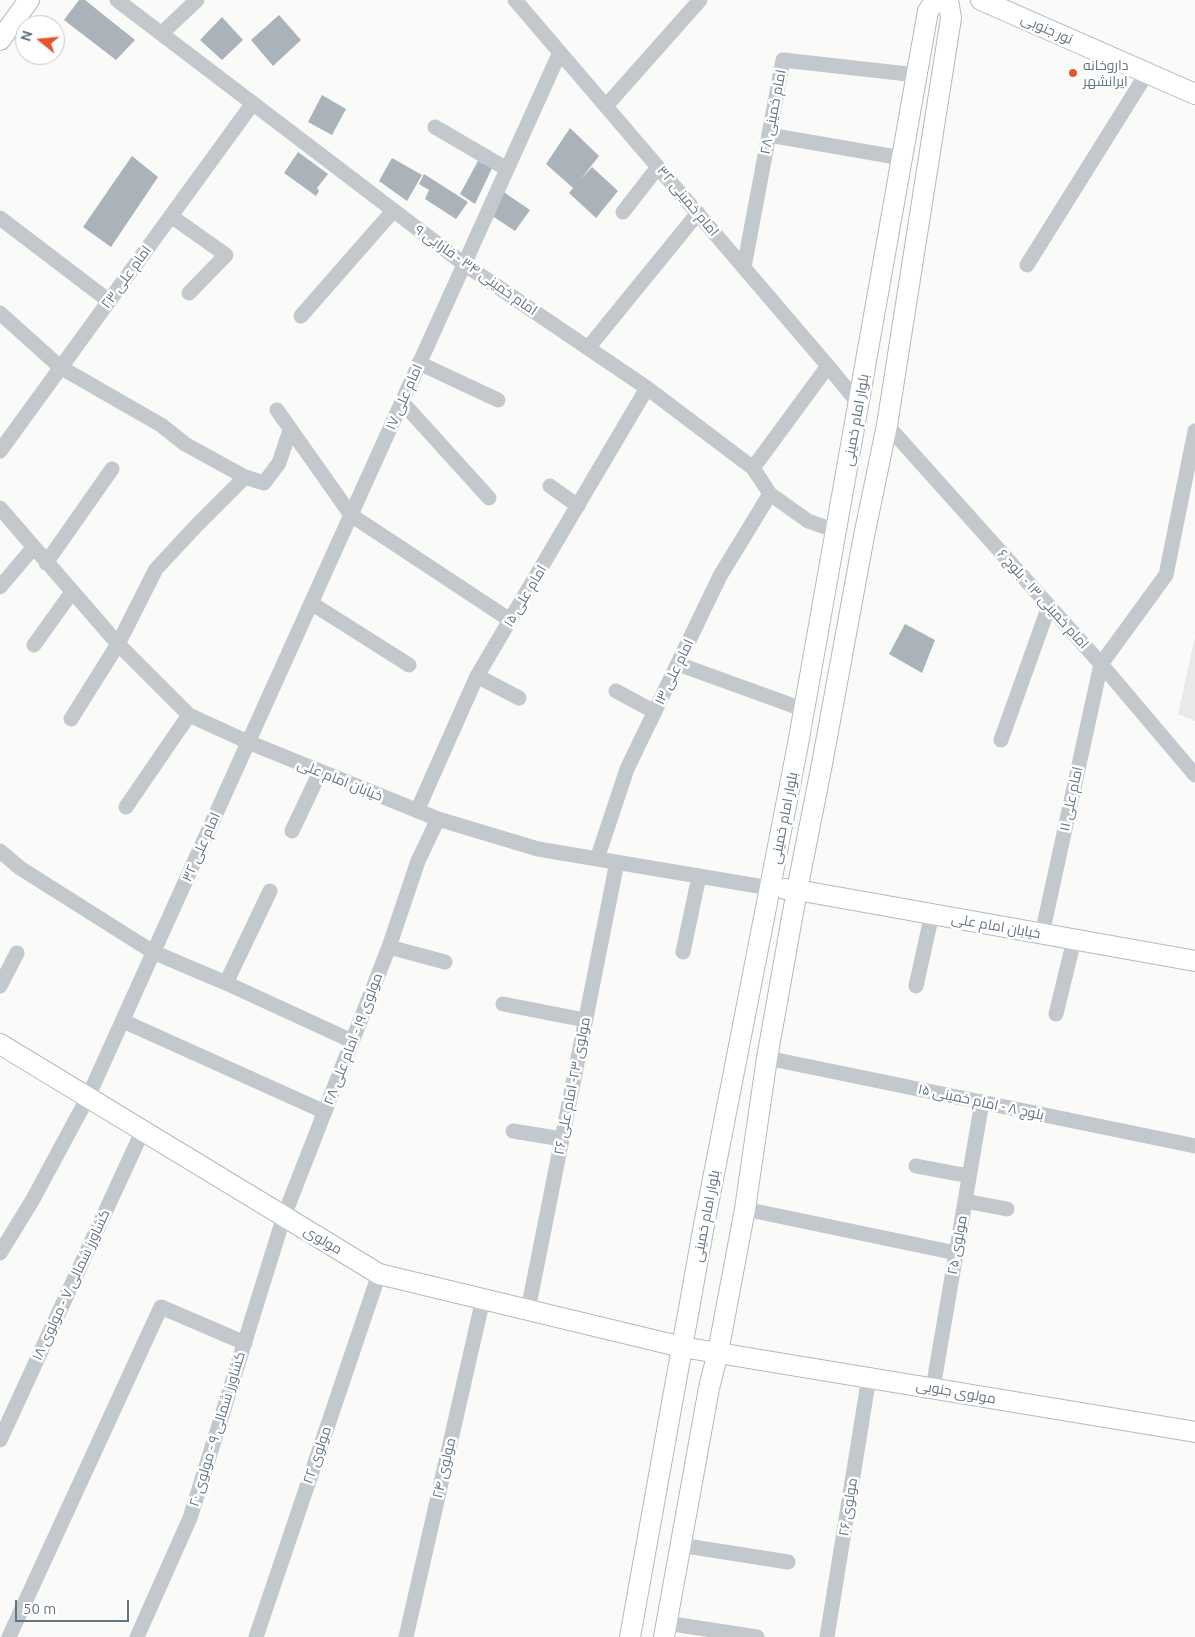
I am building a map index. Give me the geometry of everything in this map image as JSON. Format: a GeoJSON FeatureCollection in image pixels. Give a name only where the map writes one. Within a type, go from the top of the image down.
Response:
{"type":"FeatureCollection","features":[{"type":"Feature","properties":{"kind":"main road"},"geometry":{"type":"LineString","coordinates":[[0,40],[29,0]]}},
{"type":"Feature","properties":{"kind":"main road","name":"بلوار امام خمینی"},"geometry":{"type":"LineString","coordinates":[[630,1637],[704,1225],[805,710],[928,11],[936,0]]}},
{"type":"Feature","properties":{"kind":"main road","name":"بلوار امام خمینی"},"geometry":{"type":"LineString","coordinates":[[665,1630],[709,1388],[718,1352],[745,1209],[767,1058],[797,890],[887,425],[951,18],[948,0]]}},
{"type":"Feature","properties":{"kind":"main road","name":"نور جنوبی"},"geometry":{"type":"LineString","coordinates":[[981,0],[1195,94]]}},
{"type":"Feature","properties":{"kind":"main road","name":"خیابان امام علی"},"geometry":{"type":"LineString","coordinates":[[770,888],[797,890],[1195,961]]}},
{"type":"Feature","properties":{"kind":"main road","name":"مولوی"},"geometry":{"type":"LineString","coordinates":[[0,1044],[379,1274],[682,1347],[718,1352]]}},
{"type":"Feature","properties":{"kind":"main road","name":"مولوی جنوبی"},"geometry":{"type":"LineString","coordinates":[[718,1352],[1195,1432]]}},
{"type":"Feature","properties":{"kind":"street","name":"امام خمینی ۳۴ - فارابی ۹"},"geometry":{"type":"LineString","coordinates":[[117,0],[464,264],[648,388],[753,468],[770,494],[808,521],[836,531]]}},
{"type":"Feature","properties":{"kind":"street"},"geometry":{"type":"LineString","coordinates":[[162,34],[197,0]]}},
{"type":"Feature","properties":{"kind":"street","name":"امام خمینی ۳۲"},"geometry":{"type":"LineString","coordinates":[[515,0],[859,404]]}},
{"type":"Feature","properties":{"kind":"street"},"geometry":{"type":"LineString","coordinates":[[606,106],[700,0]]}},
{"type":"Feature","properties":{"kind":"street","name":"امام علی ۱۷"},"geometry":{"type":"LineString","coordinates":[[248,742],[560,52]]}},
{"type":"Feature","properties":{"kind":"street","name":"امام خمینی ۲۸"},"geometry":{"type":"LineString","coordinates":[[744,267],[783,60],[917,75]]}},
{"type":"Feature","properties":{"kind":"street"},"geometry":{"type":"LineString","coordinates":[[1027,265],[1146,73]]}},
{"type":"Feature","properties":{"kind":"street","name":"امام علی ۲۳"},"geometry":{"type":"LineString","coordinates":[[0,451],[253,103]]}},
{"type":"Feature","properties":{"kind":"street"},"geometry":{"type":"LineString","coordinates":[[435,127],[507,168]]}},
{"type":"Feature","properties":{"kind":"street"},"geometry":{"type":"LineString","coordinates":[[769,135],[902,158]]}},
{"type":"Feature","properties":{"kind":"street"},"geometry":{"type":"LineString","coordinates":[[623,212],[658,166]]}},
{"type":"Feature","properties":{"kind":"street"},"geometry":{"type":"LineString","coordinates":[[301,316],[393,211]]}},
{"type":"Feature","properties":{"kind":"street"},"geometry":{"type":"LineString","coordinates":[[588,348],[698,213]]}},
{"type":"Feature","properties":{"kind":"street"},"geometry":{"type":"LineString","coordinates":[[171,216],[226,255],[189,293]]}},
{"type":"Feature","properties":{"kind":"street"},"geometry":{"type":"LineString","coordinates":[[0,218],[109,300]]}},
{"type":"Feature","properties":{"kind":"street"},"geometry":{"type":"LineString","coordinates":[[0,313],[60,367],[161,425],[185,444],[245,477],[264,483],[279,463],[290,430]]}},
{"type":"Feature","properties":{"kind":"street"},"geometry":{"type":"LineString","coordinates":[[419,363],[498,400]]}},
{"type":"Feature","properties":{"kind":"street"},"geometry":{"type":"LineString","coordinates":[[753,468],[828,366]]}},
{"type":"Feature","properties":{"kind":"street","name":"امام علی ۱۵"},"geometry":{"type":"LineString","coordinates":[[417,811],[478,676],[648,388]]}},
{"type":"Feature","properties":{"kind":"street"},"geometry":{"type":"LineString","coordinates":[[402,402],[488,498]]}},
{"type":"Feature","properties":{"kind":"street"},"geometry":{"type":"LineString","coordinates":[[277,410],[351,515],[510,620]]}},
{"type":"Feature","properties":{"kind":"street","name":"امام خمینی ۱۳ - بلوچ ۶"},"geometry":{"type":"LineString","coordinates":[[887,425],[1101,664],[1195,775]]}},
{"type":"Feature","properties":{"kind":"street"},"geometry":{"type":"LineString","coordinates":[[1101,664],[1166,575],[1195,434]]}},
{"type":"Feature","properties":{"kind":"street"},"geometry":{"type":"LineString","coordinates":[[46,563],[112,469]]}},
{"type":"Feature","properties":{"kind":"street"},"geometry":{"type":"LineString","coordinates":[[71,719],[118,644],[156,569],[196,525],[245,477]]}},
{"type":"Feature","properties":{"kind":"street"},"geometry":{"type":"LineString","coordinates":[[550,486],[578,506]]}},
{"type":"Feature","properties":{"kind":"street","name":"امام علی ۱۳"},"geometry":{"type":"LineString","coordinates":[[597,859],[627,769],[720,576],[770,494]]}},
{"type":"Feature","properties":{"kind":"street","name":"خیابان امام علی"},"geometry":{"type":"LineString","coordinates":[[0,508],[118,644],[189,715],[248,742],[438,820],[538,849],[770,888]]}},
{"type":"Feature","properties":{"kind":"street"},"geometry":{"type":"LineString","coordinates":[[0,586],[33,548]]}},
{"type":"Feature","properties":{"kind":"street"},"geometry":{"type":"LineString","coordinates":[[34,644],[72,592]]}},
{"type":"Feature","properties":{"kind":"street"},"geometry":{"type":"LineString","coordinates":[[311,602],[409,665]]}},
{"type":"Feature","properties":{"kind":"street"},"geometry":{"type":"LineString","coordinates":[[1001,740],[1049,606]]}},
{"type":"Feature","properties":{"kind":"street"},"geometry":{"type":"LineString","coordinates":[[678,664],[805,710]]}},
{"type":"Feature","properties":{"kind":"street","name":"امام علی ۱۱"},"geometry":{"type":"LineString","coordinates":[[1042,934],[1101,664]]}},
{"type":"Feature","properties":{"kind":"street"},"geometry":{"type":"LineString","coordinates":[[478,676],[519,698]]}},
{"type":"Feature","properties":{"kind":"street"},"geometry":{"type":"LineString","coordinates":[[616,691],[655,712]]}},
{"type":"Feature","properties":{"kind":"street"},"geometry":{"type":"LineString","coordinates":[[126,807],[189,715]]}},
{"type":"Feature","properties":{"kind":"street","name":"امام علی ۳۲"},"geometry":{"type":"LineString","coordinates":[[0,1253],[6,1232],[32,1201],[88,1097],[248,742]]}},
{"type":"Feature","properties":{"kind":"street"},"geometry":{"type":"LineString","coordinates":[[292,831],[320,772]]}},
{"type":"Feature","properties":{"kind":"street","name":"مولوی ۱۹ - امام علی ۲۸"},"geometry":{"type":"LineString","coordinates":[[284,1216],[389,947],[418,861],[438,820]]}},
{"type":"Feature","properties":{"kind":"street"},"geometry":{"type":"LineString","coordinates":[[0,852],[20,868],[153,952],[226,982],[352,1041]]}},
{"type":"Feature","properties":{"kind":"street","name":"مولوی ۲۳- امام علی ۲۶"},"geometry":{"type":"LineString","coordinates":[[528,1310],[617,862]]}},
{"type":"Feature","properties":{"kind":"street"},"geometry":{"type":"LineString","coordinates":[[683,952],[699,876]]}},
{"type":"Feature","properties":{"kind":"street"},"geometry":{"type":"LineString","coordinates":[[226,982],[270,892]]}},
{"type":"Feature","properties":{"kind":"street"},"geometry":{"type":"LineString","coordinates":[[916,986],[932,914]]}},
{"type":"Feature","properties":{"kind":"street"},"geometry":{"type":"LineString","coordinates":[[1056,1014],[1074,940]]}},
{"type":"Feature","properties":{"kind":"street"},"geometry":{"type":"LineString","coordinates":[[389,947],[445,962]]}},
{"type":"Feature","properties":{"kind":"street"},"geometry":{"type":"LineString","coordinates":[[0,986],[17,953]]}},
{"type":"Feature","properties":{"kind":"street"},"geometry":{"type":"LineString","coordinates":[[503,1004],[586,1020]]}},
{"type":"Feature","properties":{"kind":"street"},"geometry":{"type":"LineString","coordinates":[[123,1020],[325,1112]]}},
{"type":"Feature","properties":{"kind":"street","name":"بلوچ ۸ - امام خمینی ۱۵"},"geometry":{"type":"LineString","coordinates":[[767,1058],[1195,1146]]}},
{"type":"Feature","properties":{"kind":"street","name":"مولوی ۲۵"},"geometry":{"type":"LineString","coordinates":[[932,1388],[982,1102]]}},
{"type":"Feature","properties":{"kind":"street","name":"کشاورز شمالی ۷ - مولوی ۱۸"},"geometry":{"type":"LineString","coordinates":[[0,1440],[143,1130]]}},
{"type":"Feature","properties":{"kind":"street"},"geometry":{"type":"LineString","coordinates":[[513,1131],[562,1139]]}},
{"type":"Feature","properties":{"kind":"street"},"geometry":{"type":"LineString","coordinates":[[916,1166],[969,1176]]}},
{"type":"Feature","properties":{"kind":"street"},"geometry":{"type":"LineString","coordinates":[[965,1201],[1007,1209]]}},
{"type":"Feature","properties":{"kind":"street"},"geometry":{"type":"LineString","coordinates":[[745,1209],[956,1253]]}},
{"type":"Feature","properties":{"kind":"street","name":"کشاورز شمالی ۹ - مولوی ۲۰"},"geometry":{"type":"LineString","coordinates":[[137,1637],[190,1518],[284,1216]]}},
{"type":"Feature","properties":{"kind":"street","name":"مولوی ۲۲"},"geometry":{"type":"LineString","coordinates":[[256,1637],[379,1274]]}},
{"type":"Feature","properties":{"kind":"street","name":"مولوی ۲۴"},"geometry":{"type":"LineString","coordinates":[[406,1637],[483,1299]]}},
{"type":"Feature","properties":{"kind":"street"},"geometry":{"type":"LineString","coordinates":[[9,1637],[161,1307],[244,1343]]}},
{"type":"Feature","properties":{"kind":"street","name":"مولوی ۲۶"},"geometry":{"type":"LineString","coordinates":[[827,1637],[869,1377]]}},
{"type":"Feature","properties":{"kind":"street"},"geometry":{"type":"LineString","coordinates":[[680,1545],[788,1562]]}},
{"type":"Feature","properties":{"kind":"street"},"geometry":{"type":"LineString","coordinates":[[665,1630],[756,1637]]}},
{"type":"Feature","properties":{"kind":"shaded area"},"geometry":{"type":"Polygon","coordinates":[[[1195,637],[1195,721],[1178,714],[1195,637]]]}},
{"type":"Feature","properties":{"kind":"building"},"geometry":{"type":"Polygon","coordinates":[[[79,0],[85,0],[135,40],[116,60],[65,21],[79,0]]]}},
{"type":"Feature","properties":{"kind":"building"},"geometry":{"type":"Polygon","coordinates":[[[279,15],[301,40],[273,66],[251,40],[279,15]]]}},
{"type":"Feature","properties":{"kind":"building"},"geometry":{"type":"Polygon","coordinates":[[[222,17],[243,40],[222,60],[200,40],[222,17]]]}},
{"type":"Feature","properties":{"kind":"building"},"geometry":{"type":"Polygon","coordinates":[[[322,95],[346,109],[332,135],[308,122],[322,95]]]}},
{"type":"Feature","properties":{"kind":"building"},"geometry":{"type":"Polygon","coordinates":[[[570,128],[599,156],[580,180],[592,167],[618,191],[596,218],[569,193],[573,188],[546,164],[570,128]]]}},
{"type":"Feature","properties":{"kind":"building"},"geometry":{"type":"Polygon","coordinates":[[[298,152],[328,174],[317,188],[319,191],[316,196],[284,173],[298,152]]]}},
{"type":"Feature","properties":{"kind":"building"},"geometry":{"type":"Polygon","coordinates":[[[132,156],[158,177],[111,247],[83,227],[132,156]]]}},
{"type":"Feature","properties":{"kind":"building"},"geometry":{"type":"Polygon","coordinates":[[[392,158],[422,175],[407,201],[379,181],[392,158]]]}},
{"type":"Feature","properties":{"kind":"building"},"geometry":{"type":"Polygon","coordinates":[[[478,161],[492,168],[475,204],[460,194],[478,161]]]}},
{"type":"Feature","properties":{"kind":"building"},"geometry":{"type":"Polygon","coordinates":[[[424,174],[468,202],[456,219],[425,199],[429,190],[419,184],[424,174]]]}},
{"type":"Feature","properties":{"kind":"building"},"geometry":{"type":"Polygon","coordinates":[[[502,191],[530,210],[515,231],[491,215],[502,191]]]}},
{"type":"Feature","properties":{"kind":"building"},"geometry":{"type":"Polygon","coordinates":[[[905,624],[935,640],[922,673],[889,654],[905,624]]]}},
{"type":"Feature","properties":{"kind":"place","name":"داروخانه ایرانشهر"},"geometry":{"type":"Point","coordinates":[1073,73]}}]}
